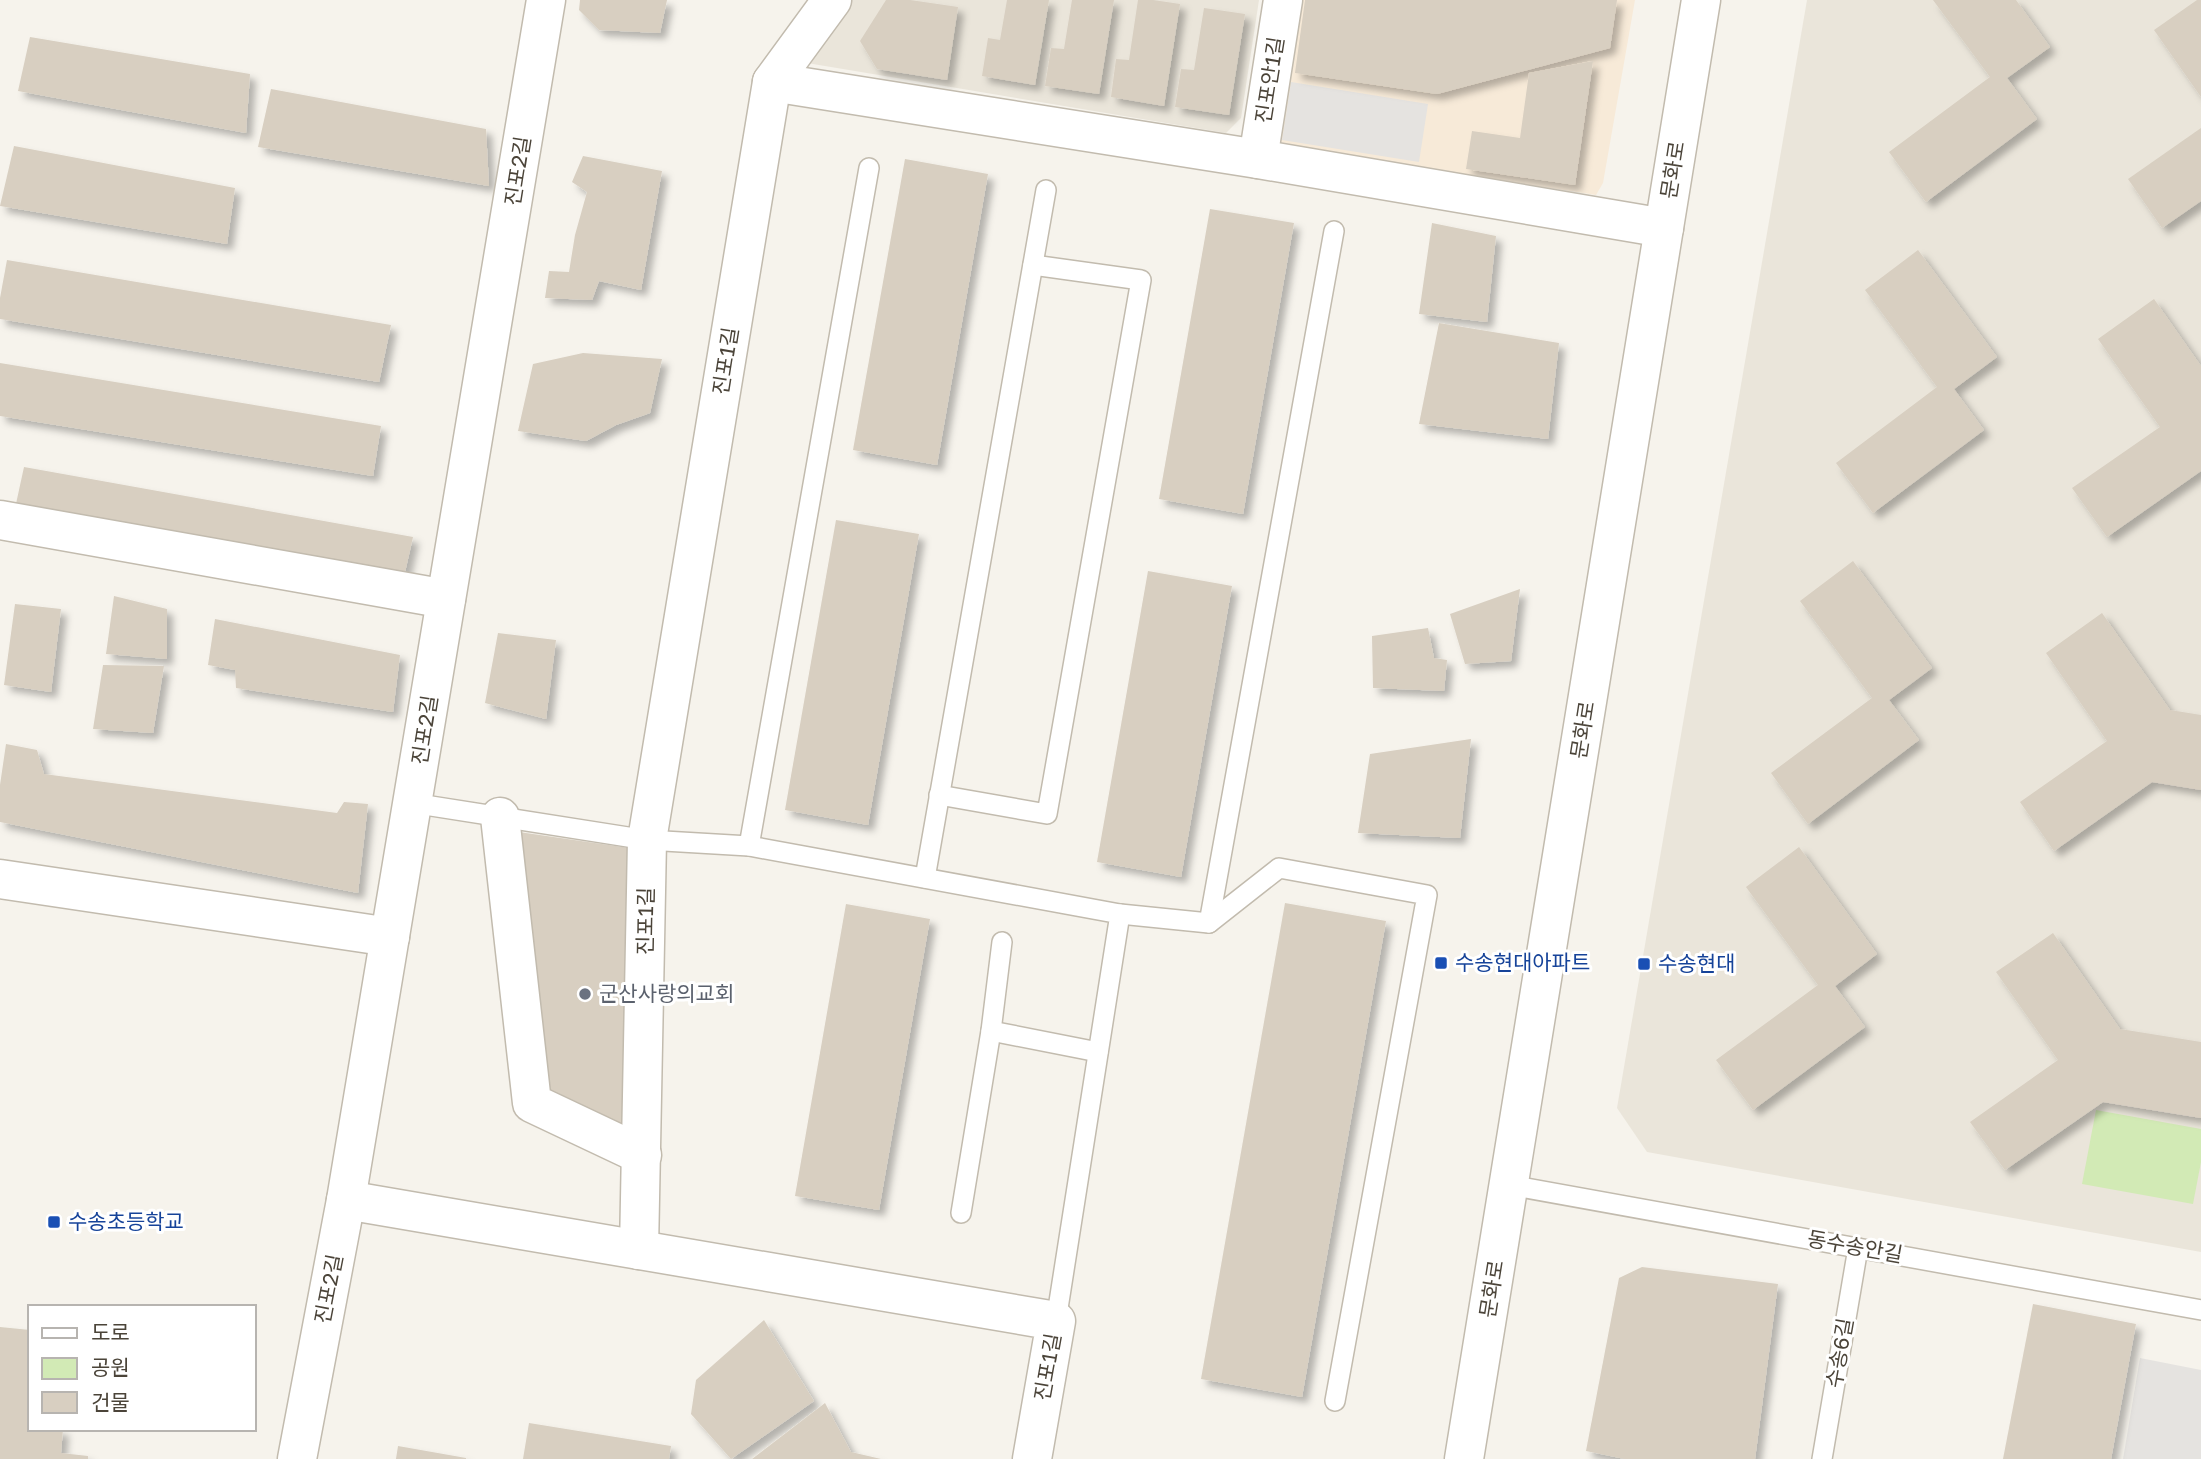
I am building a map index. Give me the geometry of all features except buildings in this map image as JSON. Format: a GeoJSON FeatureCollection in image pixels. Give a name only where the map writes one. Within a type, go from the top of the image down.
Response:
{"type":"FeatureCollection","features":[{"type":"Feature","properties":{"kind":"street","name":"진포2길"},"geometry":{"type":"LineString","coordinates":[[297,1459],[346,1200],[546,0]]}},
{"type":"Feature","properties":{"kind":"street","name":"진포1길"},"geometry":{"type":"LineString","coordinates":[[832,0],[772,82],[647,840],[639,1250],[1056,1321],[1032,1459]]}},
{"type":"Feature","properties":{"kind":"street","name":"진포안1길"},"geometry":{"type":"LineString","coordinates":[[1258,159],[1283,0]]}},
{"type":"Feature","properties":{"kind":"street","name":"문화로"},"geometry":{"type":"LineString","coordinates":[[1464,1459],[1701,0]]}},
{"type":"Feature","properties":{"kind":"street"},"geometry":{"type":"LineString","coordinates":[[772,82],[1258,159],[1664,228]]}},
{"type":"Feature","properties":{"kind":"street"},"geometry":{"type":"LineString","coordinates":[[0,520],[446,599]]}},
{"type":"Feature","properties":{"kind":"street"},"geometry":{"type":"LineString","coordinates":[[500,817],[532,1103],[642,1155]]}},
{"type":"Feature","properties":{"kind":"street"},"geometry":{"type":"LineString","coordinates":[[0,879],[390,937]]}},
{"type":"Feature","properties":{"kind":"street"},"geometry":{"type":"LineString","coordinates":[[346,1200],[639,1250]]}},
{"type":"Feature","properties":{"kind":"street"},"geometry":{"type":"LineString","coordinates":[[1487,1321],[1488,1421],[1492,1459]]}},
{"type":"Feature","properties":{"kind":"lane"},"geometry":{"type":"LineString","coordinates":[[749,846],[869,168]]}},
{"type":"Feature","properties":{"kind":"lane"},"geometry":{"type":"LineString","coordinates":[[925,878],[1046,190]]}},
{"type":"Feature","properties":{"kind":"lane"},"geometry":{"type":"LineString","coordinates":[[1209,923],[1334,231]]}},
{"type":"Feature","properties":{"kind":"lane"},"geometry":{"type":"LineString","coordinates":[[939,795],[1047,814],[1141,280],[1033,265]]}},
{"type":"Feature","properties":{"kind":"lane"},"geometry":{"type":"LineString","coordinates":[[412,803],[647,840],[749,846],[1120,914],[1209,923],[1279,868],[1427,895],[1335,1401]]}},
{"type":"Feature","properties":{"kind":"lane"},"geometry":{"type":"LineString","coordinates":[[1056,1321],[1120,914]]}},
{"type":"Feature","properties":{"kind":"lane"},"geometry":{"type":"LineString","coordinates":[[961,1213],[991,1031],[1002,942]]}},
{"type":"Feature","properties":{"kind":"lane"},"geometry":{"type":"LineString","coordinates":[[991,1031],[1098,1052]]}},
{"type":"Feature","properties":{"kind":"lane","name":"동수송안길"},"geometry":{"type":"LineString","coordinates":[[1509,1185],[2201,1310]]}},
{"type":"Feature","properties":{"kind":"lane","name":"수송6길"},"geometry":{"type":"LineString","coordinates":[[1822,1459],[1858,1248]]}},
{"type":"Feature","properties":{"kind":"shaded area"},"geometry":{"type":"Polygon","coordinates":[[[845,0],[1259,0],[1241,118],[1226,133],[801,62],[845,0]]]}},
{"type":"Feature","properties":{"kind":"shaded area"},"geometry":{"type":"Polygon","coordinates":[[[1300,0],[1635,0],[1603,183],[1596,195],[1278,146],[1300,0]]]}},
{"type":"Feature","properties":{"kind":"shaded area"},"geometry":{"type":"Polygon","coordinates":[[[1807,0],[2201,0],[2201,1252],[1647,1152],[1617,1108],[1807,0]]]}},
{"type":"Feature","properties":{"kind":"shaded area"},"geometry":{"type":"Polygon","coordinates":[[[1291,82],[1428,104],[1419,162],[1282,140],[1291,82]]]}},
{"type":"Feature","properties":{"kind":"shaded area"},"geometry":{"type":"Polygon","coordinates":[[[2140,1358],[2201,1370],[2201,1459],[2123,1459],[2140,1358]]]}},
{"type":"Feature","properties":{"kind":"green space"},"geometry":{"type":"Polygon","coordinates":[[[2096,1110],[2201,1129],[2201,1162],[2193,1204],[2082,1184],[2096,1110]]]}},
{"type":"Feature","properties":{"kind":"place","name":"수송현대아파트"},"geometry":{"type":"Point","coordinates":[1441,963]}},
{"type":"Feature","properties":{"kind":"place","name":"수송현대"},"geometry":{"type":"Point","coordinates":[1644,964]}},
{"type":"Feature","properties":{"kind":"place","name":"군산사랑의교회"},"geometry":{"type":"Point","coordinates":[585,994]}},
{"type":"Feature","properties":{"kind":"place","name":"수송초등학교"},"geometry":{"type":"Point","coordinates":[54,1222]}}]}
